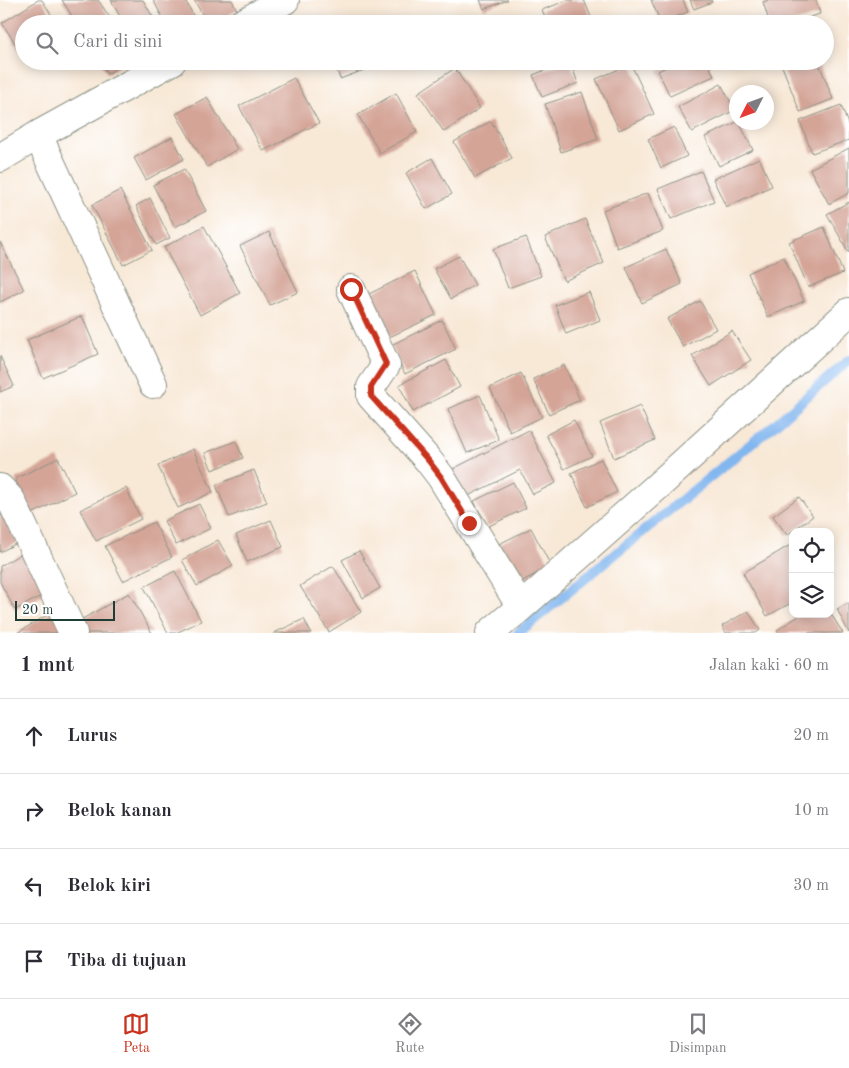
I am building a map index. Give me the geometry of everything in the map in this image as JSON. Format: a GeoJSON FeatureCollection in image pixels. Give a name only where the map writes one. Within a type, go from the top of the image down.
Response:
{"type":"FeatureCollection","features":[{"type":"Feature","properties":{"kind":"street"},"geometry":{"type":"LineString","coordinates":[[258,15],[285,0]]}},
{"type":"Feature","properties":{"kind":"street"},"geometry":{"type":"LineString","coordinates":[[0,158],[156,70]]}},
{"type":"Feature","properties":{"kind":"street"},"geometry":{"type":"LineString","coordinates":[[38,135],[153,384]]}},
{"type":"Feature","properties":{"kind":"street"},"geometry":{"type":"LineString","coordinates":[[351,289],[386,364],[371,387],[371,396],[441,477],[521,607]]}},
{"type":"Feature","properties":{"kind":"street"},"geometry":{"type":"LineString","coordinates":[[490,633],[668,477],[849,312]]}},
{"type":"Feature","properties":{"kind":"street"},"geometry":{"type":"LineString","coordinates":[[0,488],[11,500],[73,633]]}},
{"type":"Feature","properties":{"kind":"building"},"geometry":{"type":"Polygon","coordinates":[[[38,0],[42,0],[51,15],[15,15],[15,43],[2,23],[38,0]]]}},
{"type":"Feature","properties":{"kind":"building"},"geometry":{"type":"Polygon","coordinates":[[[62,0],[98,0],[108,15],[71,15],[62,0]]]}},
{"type":"Feature","properties":{"kind":"building"},"geometry":{"type":"Polygon","coordinates":[[[111,0],[143,0],[152,15],[119,15],[111,0]]]}},
{"type":"Feature","properties":{"kind":"building"},"geometry":{"type":"Polygon","coordinates":[[[153,0],[185,0],[193,15],[161,15],[153,0]]]}},
{"type":"Feature","properties":{"kind":"building"},"geometry":{"type":"Polygon","coordinates":[[[194,0],[232,0],[237,10],[228,15],[203,15],[194,0]]]}},
{"type":"Feature","properties":{"kind":"building"},"geometry":{"type":"Polygon","coordinates":[[[480,0],[508,0],[484,9],[480,0]]]}},
{"type":"Feature","properties":{"kind":"building"},"geometry":{"type":"Polygon","coordinates":[[[568,0],[584,0],[590,15],[544,15],[542,10],[568,0]]]}},
{"type":"Feature","properties":{"kind":"building"},"geometry":{"type":"Polygon","coordinates":[[[651,0],[683,0],[688,12],[681,15],[658,15],[651,0]]]}},
{"type":"Feature","properties":{"kind":"building"},"geometry":{"type":"Polygon","coordinates":[[[690,0],[711,0],[712,2],[694,9],[690,0]]]}},
{"type":"Feature","properties":{"kind":"building"},"geometry":{"type":"Polygon","coordinates":[[[769,0],[816,0],[820,14],[767,15],[763,2],[769,0]]]}},
{"type":"Feature","properties":{"kind":"building"},"geometry":{"type":"Polygon","coordinates":[[[105,70],[113,70],[107,74],[105,70]]]}},
{"type":"Feature","properties":{"kind":"building"},"geometry":{"type":"Polygon","coordinates":[[[337,70],[364,70],[340,79],[337,70]]]}},
{"type":"Feature","properties":{"kind":"building"},"geometry":{"type":"Polygon","coordinates":[[[452,70],[456,70],[480,108],[444,132],[418,93],[452,70]]]}},
{"type":"Feature","properties":{"kind":"building"},"geometry":{"type":"Polygon","coordinates":[[[546,70],[573,70],[578,83],[542,97],[533,75],[546,70]]]}},
{"type":"Feature","properties":{"kind":"building"},"geometry":{"type":"Polygon","coordinates":[[[617,70],[634,70],[654,114],[619,130],[596,79],[617,70]]]}},
{"type":"Feature","properties":{"kind":"building"},"geometry":{"type":"Polygon","coordinates":[[[711,70],[714,76],[670,96],[658,71],[711,70]]]}},
{"type":"Feature","properties":{"kind":"building"},"geometry":{"type":"Polygon","coordinates":[[[784,70],[822,70],[833,99],[800,112],[784,70]]]}},
{"type":"Feature","properties":{"kind":"building"},"geometry":{"type":"Polygon","coordinates":[[[294,78],[319,123],[263,151],[239,106],[294,78]]]}},
{"type":"Feature","properties":{"kind":"building"},"geometry":{"type":"Polygon","coordinates":[[[721,84],[729,99],[729,113],[692,132],[678,107],[721,84]]]}},
{"type":"Feature","properties":{"kind":"building"},"geometry":{"type":"Polygon","coordinates":[[[582,92],[598,139],[561,152],[545,104],[582,92]]]}},
{"type":"Feature","properties":{"kind":"building"},"geometry":{"type":"Polygon","coordinates":[[[396,93],[417,132],[380,153],[358,115],[396,93]]]}},
{"type":"Feature","properties":{"kind":"building"},"geometry":{"type":"Polygon","coordinates":[[[207,97],[237,149],[207,167],[176,114],[207,97]]]}},
{"type":"Feature","properties":{"kind":"building"},"geometry":{"type":"Polygon","coordinates":[[[841,105],[849,127],[849,140],[812,153],[800,121],[841,105]]]}},
{"type":"Feature","properties":{"kind":"building"},"geometry":{"type":"Polygon","coordinates":[[[491,121],[512,158],[475,178],[454,142],[491,121]]]}},
{"type":"Feature","properties":{"kind":"building"},"geometry":{"type":"Polygon","coordinates":[[[729,126],[729,130],[743,130],[753,150],[719,166],[705,137],[729,126]]]}},
{"type":"Feature","properties":{"kind":"building"},"geometry":{"type":"Polygon","coordinates":[[[674,127],[687,156],[661,168],[648,139],[674,127]]]}},
{"type":"Feature","properties":{"kind":"building"},"geometry":{"type":"Polygon","coordinates":[[[172,137],[184,159],[146,180],[134,158],[172,137]]]}},
{"type":"Feature","properties":{"kind":"building"},"geometry":{"type":"Polygon","coordinates":[[[849,148],[849,193],[829,204],[810,169],[849,148]]]}},
{"type":"Feature","properties":{"kind":"building"},"geometry":{"type":"Polygon","coordinates":[[[432,158],[452,194],[426,209],[406,173],[432,158]]]}},
{"type":"Feature","properties":{"kind":"building"},"geometry":{"type":"Polygon","coordinates":[[[759,158],[772,186],[726,207],[713,179],[759,158]]]}},
{"type":"Feature","properties":{"kind":"building"},"geometry":{"type":"Polygon","coordinates":[[[184,169],[206,211],[175,227],[153,185],[184,169]]]}},
{"type":"Feature","properties":{"kind":"building"},"geometry":{"type":"Polygon","coordinates":[[[701,171],[714,201],[671,219],[658,189],[701,171]]]}},
{"type":"Feature","properties":{"kind":"building"},"geometry":{"type":"Polygon","coordinates":[[[120,190],[152,250],[123,265],[92,205],[120,190]]]}},
{"type":"Feature","properties":{"kind":"building"},"geometry":{"type":"Polygon","coordinates":[[[648,193],[663,231],[617,248],[603,210],[648,193]]]}},
{"type":"Feature","properties":{"kind":"building"},"geometry":{"type":"Polygon","coordinates":[[[150,198],[170,238],[156,245],[136,206],[150,198]]]}},
{"type":"Feature","properties":{"kind":"building"},"geometry":{"type":"Polygon","coordinates":[[[849,202],[849,253],[827,214],[849,202]]]}},
{"type":"Feature","properties":{"kind":"building"},"geometry":{"type":"Polygon","coordinates":[[[585,219],[604,263],[564,281],[545,237],[585,219]]]}},
{"type":"Feature","properties":{"kind":"building"},"geometry":{"type":"Polygon","coordinates":[[[204,226],[240,293],[200,315],[164,247],[204,226]]]}},
{"type":"Feature","properties":{"kind":"building"},"geometry":{"type":"Polygon","coordinates":[[[824,227],[843,273],[808,287],[789,242],[824,227]]]}},
{"type":"Feature","properties":{"kind":"building"},"geometry":{"type":"Polygon","coordinates":[[[269,232],[298,292],[270,305],[240,246],[269,232]]]}},
{"type":"Feature","properties":{"kind":"building"},"geometry":{"type":"Polygon","coordinates":[[[526,237],[541,276],[508,288],[493,249],[526,237]]]}},
{"type":"Feature","properties":{"kind":"building"},"geometry":{"type":"Polygon","coordinates":[[[0,242],[24,290],[0,302],[0,242]]]}},
{"type":"Feature","properties":{"kind":"building"},"geometry":{"type":"Polygon","coordinates":[[[666,249],[682,284],[642,303],[626,267],[666,249]]]}},
{"type":"Feature","properties":{"kind":"building"},"geometry":{"type":"Polygon","coordinates":[[[459,256],[475,285],[451,299],[434,269],[459,256]]]}},
{"type":"Feature","properties":{"kind":"building"},"geometry":{"type":"Polygon","coordinates":[[[784,257],[804,301],[768,317],[748,273],[784,257]]]}},
{"type":"Feature","properties":{"kind":"building"},"geometry":{"type":"Polygon","coordinates":[[[415,271],[436,315],[383,340],[363,297],[415,271]]]}},
{"type":"Feature","properties":{"kind":"building"},"geometry":{"type":"Polygon","coordinates":[[[589,292],[600,320],[566,334],[555,305],[589,292]]]}},
{"type":"Feature","properties":{"kind":"building"},"geometry":{"type":"Polygon","coordinates":[[[700,301],[716,329],[683,347],[667,319],[700,301]]]}},
{"type":"Feature","properties":{"kind":"building"},"geometry":{"type":"Polygon","coordinates":[[[82,316],[98,354],[43,378],[27,340],[82,316]]]}},
{"type":"Feature","properties":{"kind":"building"},"geometry":{"type":"Polygon","coordinates":[[[442,320],[456,349],[405,374],[391,345],[442,320]]]}},
{"type":"Feature","properties":{"kind":"building"},"geometry":{"type":"Polygon","coordinates":[[[732,331],[751,360],[711,386],[692,356],[732,331]]]}},
{"type":"Feature","properties":{"kind":"building"},"geometry":{"type":"Polygon","coordinates":[[[0,356],[14,386],[0,392],[0,356]]]}},
{"type":"Feature","properties":{"kind":"building"},"geometry":{"type":"Polygon","coordinates":[[[446,360],[460,387],[413,412],[399,385],[446,360]]]}},
{"type":"Feature","properties":{"kind":"building"},"geometry":{"type":"Polygon","coordinates":[[[564,365],[580,400],[549,414],[533,379],[564,365]]]}},
{"type":"Feature","properties":{"kind":"building"},"geometry":{"type":"Polygon","coordinates":[[[521,373],[542,417],[510,432],[490,388],[521,373]]]}},
{"type":"Feature","properties":{"kind":"building"},"geometry":{"type":"Polygon","coordinates":[[[480,395],[499,440],[467,453],[448,409],[480,395]]]}},
{"type":"Feature","properties":{"kind":"building"},"geometry":{"type":"Polygon","coordinates":[[[640,406],[655,440],[614,458],[600,423],[640,406]]]}},
{"type":"Feature","properties":{"kind":"building"},"geometry":{"type":"Polygon","coordinates":[[[574,420],[592,456],[564,469],[546,435],[574,420]]]}},
{"type":"Feature","properties":{"kind":"building"},"geometry":{"type":"Polygon","coordinates":[[[529,430],[556,483],[533,494],[520,470],[464,498],[449,471],[529,430]]]}},
{"type":"Feature","properties":{"kind":"building"},"geometry":{"type":"Polygon","coordinates":[[[236,441],[243,458],[212,470],[205,453],[236,441]]]}},
{"type":"Feature","properties":{"kind":"building"},"geometry":{"type":"Polygon","coordinates":[[[193,449],[213,492],[178,508],[158,466],[193,449]]]}},
{"type":"Feature","properties":{"kind":"building"},"geometry":{"type":"Polygon","coordinates":[[[58,458],[75,492],[32,514],[15,479],[58,458]]]}},
{"type":"Feature","properties":{"kind":"building"},"geometry":{"type":"Polygon","coordinates":[[[601,459],[617,492],[587,507],[571,473],[601,459]]]}},
{"type":"Feature","properties":{"kind":"building"},"geometry":{"type":"Polygon","coordinates":[[[254,470],[267,502],[229,517],[216,485],[254,470]]]}},
{"type":"Feature","properties":{"kind":"building"},"geometry":{"type":"Polygon","coordinates":[[[513,482],[526,508],[487,527],[474,501],[513,482]]]}},
{"type":"Feature","properties":{"kind":"building"},"geometry":{"type":"Polygon","coordinates":[[[126,488],[141,519],[96,541],[80,510],[126,488]]]}},
{"type":"Feature","properties":{"kind":"building"},"geometry":{"type":"Polygon","coordinates":[[[799,497],[813,516],[797,528],[789,528],[789,534],[787,535],[773,516],[799,497]]]}},
{"type":"Feature","properties":{"kind":"building"},"geometry":{"type":"Polygon","coordinates":[[[199,504],[211,528],[176,545],[164,521],[199,504]]]}},
{"type":"Feature","properties":{"kind":"building"},"geometry":{"type":"Polygon","coordinates":[[[3,515],[17,543],[0,552],[0,516],[3,515]]]}},
{"type":"Feature","properties":{"kind":"building"},"geometry":{"type":"Polygon","coordinates":[[[271,520],[283,547],[247,562],[236,535],[271,520]]]}},
{"type":"Feature","properties":{"kind":"building"},"geometry":{"type":"Polygon","coordinates":[[[154,522],[172,557],[123,581],[105,546],[154,522]]]}},
{"type":"Feature","properties":{"kind":"building"},"geometry":{"type":"Polygon","coordinates":[[[531,528],[551,566],[513,586],[493,547],[531,528]]]}},
{"type":"Feature","properties":{"kind":"building"},"geometry":{"type":"Polygon","coordinates":[[[218,540],[233,566],[197,586],[182,560],[218,540]]]}},
{"type":"Feature","properties":{"kind":"building"},"geometry":{"type":"Polygon","coordinates":[[[789,546],[789,604],[767,616],[743,573],[789,546]]]}},
{"type":"Feature","properties":{"kind":"building"},"geometry":{"type":"Polygon","coordinates":[[[359,551],[380,588],[363,598],[342,560],[359,551]]]}},
{"type":"Feature","properties":{"kind":"building"},"geometry":{"type":"Polygon","coordinates":[[[24,552],[47,593],[15,610],[0,582],[0,566],[24,552]]]}},
{"type":"Feature","properties":{"kind":"building"},"geometry":{"type":"Polygon","coordinates":[[[333,566],[361,612],[329,632],[300,586],[333,566]]]}},
{"type":"Feature","properties":{"kind":"building"},"geometry":{"type":"Polygon","coordinates":[[[175,571],[201,621],[176,633],[168,633],[144,587],[175,571]]]}},
{"type":"Feature","properties":{"kind":"building"},"geometry":{"type":"Polygon","coordinates":[[[129,593],[152,633],[83,633],[77,622],[129,593]]]}},
{"type":"Feature","properties":{"kind":"building"},"geometry":{"type":"Polygon","coordinates":[[[849,603],[849,633],[837,609],[849,603]]]}},
{"type":"Feature","properties":{"kind":"building"},"geometry":{"type":"Polygon","coordinates":[[[54,611],[67,633],[17,633],[54,611]]]}},
{"type":"Feature","properties":{"kind":"building"},"geometry":{"type":"Polygon","coordinates":[[[748,611],[760,630],[756,633],[726,633],[722,626],[748,611]]]}},
{"type":"Feature","properties":{"kind":"building"},"geometry":{"type":"Polygon","coordinates":[[[796,618],[834,618],[843,633],[779,633],[777,630],[796,618]]]}},
{"type":"Feature","properties":{"kind":"building"},"geometry":{"type":"Polygon","coordinates":[[[304,619],[311,633],[274,633],[304,619]]]}},
{"type":"Feature","properties":{"kind":"waterway"},"geometry":{"type":"LineString","coordinates":[[518,633],[773,426],[849,360]]}},
{"type":"Feature","properties":{"kind":"route"},"geometry":{"type":"LineString","coordinates":[[351,289],[386,364],[371,387],[371,396],[428,460],[441,477],[469,523]]}}]}
